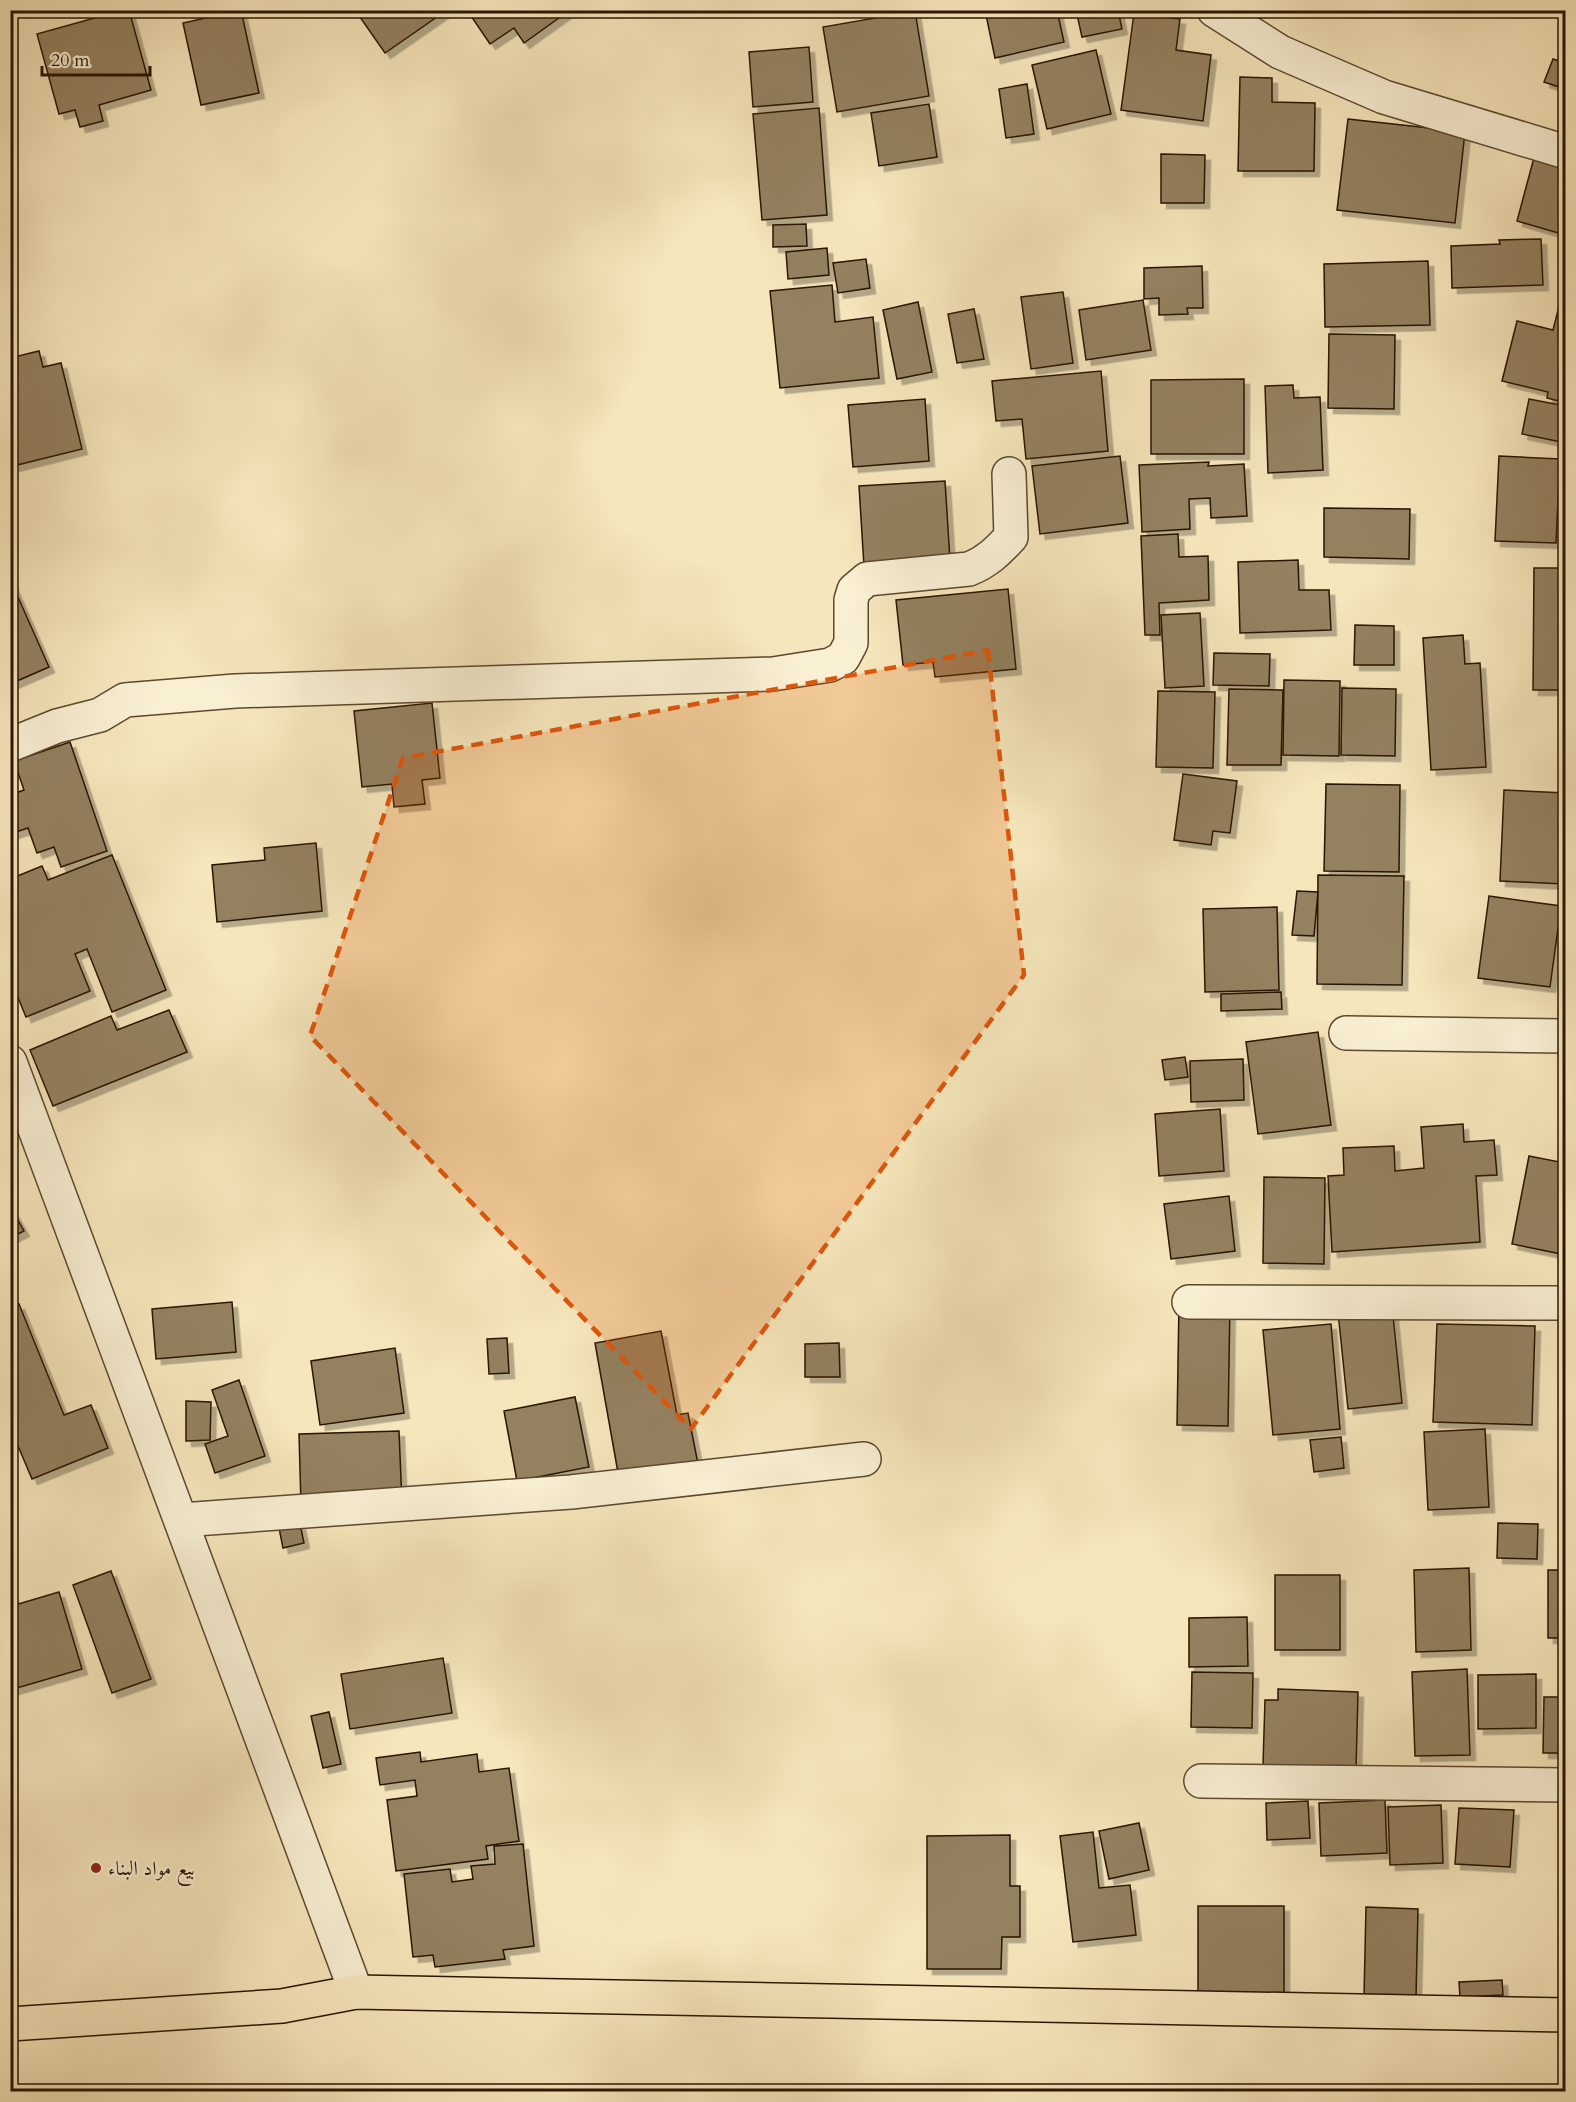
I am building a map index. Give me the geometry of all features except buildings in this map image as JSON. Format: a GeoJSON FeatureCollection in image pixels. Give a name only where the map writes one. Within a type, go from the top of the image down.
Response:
{"type":"FeatureCollection","features":[{"type":"Feature","properties":{"kind":"main road"},"geometry":{"type":"LineString","coordinates":[[10,2024],[282,2006],[356,1992],[1566,2015]]}},
{"type":"Feature","properties":{"kind":"street"},"geometry":{"type":"LineString","coordinates":[[1214,10],[1280,52],[1384,97],[1566,152]]}},
{"type":"Feature","properties":{"kind":"street"},"geometry":{"type":"LineString","coordinates":[[10,745],[57,726],[100,715],[125,700],[236,691],[772,674],[830,666],[843,658],[851,643],[851,600],[854,590],[867,579],[969,569],[984,563],[1000,549],[1011,537],[1009,474]]}},
{"type":"Feature","properties":{"kind":"street"},"geometry":{"type":"LineString","coordinates":[[1346,1033],[1566,1036]]}},
{"type":"Feature","properties":{"kind":"street"},"geometry":{"type":"LineString","coordinates":[[13,1073],[356,1992]]}},
{"type":"Feature","properties":{"kind":"street"},"geometry":{"type":"LineString","coordinates":[[1189,1302],[1566,1303]]}},
{"type":"Feature","properties":{"kind":"street"},"geometry":{"type":"LineString","coordinates":[[180,1520],[571,1492],[864,1459]]}},
{"type":"Feature","properties":{"kind":"street"},"geometry":{"type":"LineString","coordinates":[[1201,1781],[1566,1785]]}},
{"type":"Feature","properties":{"kind":"highlighted area"},"geometry":{"type":"Polygon","coordinates":[[[988,650],[1024,975],[691,1429],[310,1036],[403,758],[988,650]]]}},
{"type":"Feature","properties":{"kind":"place","name":"بيع مواد البناء"},"geometry":{"type":"Point","coordinates":[96,1868]}}]}
